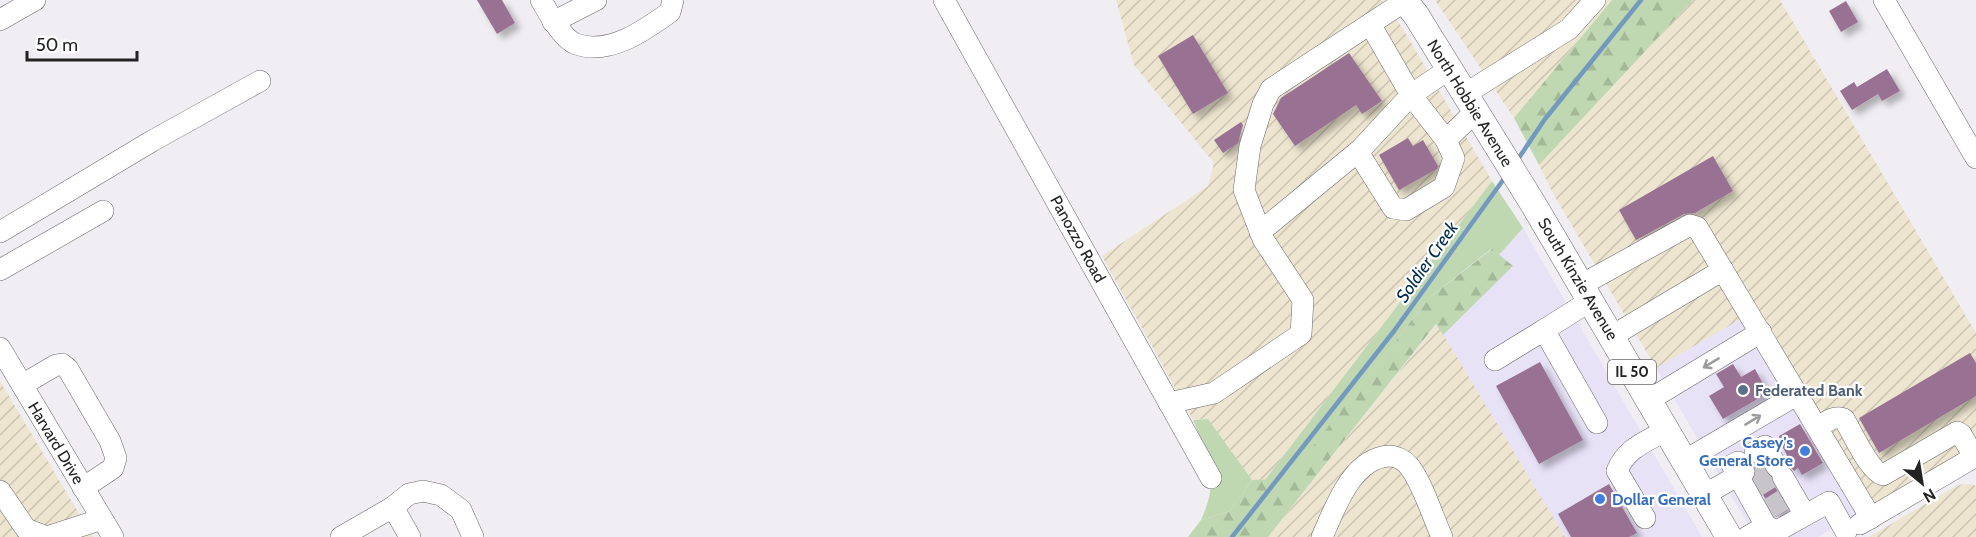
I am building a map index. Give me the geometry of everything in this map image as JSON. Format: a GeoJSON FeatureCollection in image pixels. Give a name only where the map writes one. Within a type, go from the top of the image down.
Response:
{"type":"FeatureCollection","features":[{"type":"Feature","properties":{"kind":"main road","name":"North Hobbie Avenue"},"geometry":{"type":"LineString","coordinates":[[1405,0],[1535,207]]}},
{"type":"Feature","properties":{"kind":"main road","name":"South Kinzie Avenue"},"geometry":{"type":"LineString","coordinates":[[1535,207],[1729,537]]}},
{"type":"Feature","properties":{"kind":"street"},"geometry":{"type":"LineString","coordinates":[[2,13],[35,0]]}},
{"type":"Feature","properties":{"kind":"street"},"geometry":{"type":"LineString","coordinates":[[541,0],[554,22],[574,44],[604,47],[642,32],[670,12],[673,0]]}},
{"type":"Feature","properties":{"kind":"street"},"geometry":{"type":"LineString","coordinates":[[554,22],[596,0]]}},
{"type":"Feature","properties":{"kind":"street","name":"Panozzo Road"},"geometry":{"type":"LineString","coordinates":[[944,0],[1211,478]]}},
{"type":"Feature","properties":{"kind":"street"},"geometry":{"type":"LineString","coordinates":[[1169,403],[1214,393],[1301,334],[1303,300],[1260,232],[1244,190],[1250,146],[1263,104],[1270,89],[1405,0]]}},
{"type":"Feature","properties":{"kind":"street"},"geometry":{"type":"LineString","coordinates":[[1446,141],[1569,29],[1595,0]]}},
{"type":"Feature","properties":{"kind":"street"},"geometry":{"type":"LineString","coordinates":[[1884,0],[1976,158]]}},
{"type":"Feature","properties":{"kind":"street"},"geometry":{"type":"LineString","coordinates":[[1358,152],[1393,208],[1407,210],[1444,187],[1454,158],[1446,141],[1411,95],[1370,24]]}},
{"type":"Feature","properties":{"kind":"street"},"geometry":{"type":"LineString","coordinates":[[1260,232],[1358,152],[1411,95],[1449,69]]}},
{"type":"Feature","properties":{"kind":"street"},"geometry":{"type":"LineString","coordinates":[[0,232],[152,141],[260,81]]}},
{"type":"Feature","properties":{"kind":"street"},"geometry":{"type":"LineString","coordinates":[[0,270],[103,211]]}},
{"type":"Feature","properties":{"kind":"street"},"geometry":{"type":"LineString","coordinates":[[1495,360],[1544,330],[1586,293],[1690,225],[1697,227],[1818,427],[1858,529]]}},
{"type":"Feature","properties":{"kind":"street"},"geometry":{"type":"LineString","coordinates":[[1612,336],[1723,270]]}},
{"type":"Feature","properties":{"kind":"street"},"geometry":{"type":"LineString","coordinates":[[1544,330],[1597,423]]}},
{"type":"Feature","properties":{"kind":"street"},"geometry":{"type":"LineString","coordinates":[[1649,400],[1761,332]]}},
{"type":"Feature","properties":{"kind":"street","name":"Harvard Drive"},"geometry":{"type":"LineString","coordinates":[[0,348],[113,537]]}},
{"type":"Feature","properties":{"kind":"street"},"geometry":{"type":"LineString","coordinates":[[22,385],[56,365],[62,364],[68,369],[110,441],[116,458],[113,468],[83,488]]}},
{"type":"Feature","properties":{"kind":"street"},"geometry":{"type":"LineString","coordinates":[[1684,461],[1798,394]]}},
{"type":"Feature","properties":{"kind":"street"},"geometry":{"type":"LineString","coordinates":[[1818,427],[1831,418],[1844,419],[1872,467],[1883,475],[1957,432],[1961,434],[1975,456],[1858,529]]}},
{"type":"Feature","properties":{"kind":"street"},"geometry":{"type":"LineString","coordinates":[[1646,518],[1617,471],[1622,459],[1630,451],[1666,430]]}},
{"type":"Feature","properties":{"kind":"street"},"geometry":{"type":"LineString","coordinates":[[1322,537],[1344,489],[1367,463],[1380,457],[1395,456],[1407,464],[1415,476],[1442,537]]}},
{"type":"Feature","properties":{"kind":"street"},"geometry":{"type":"LineString","coordinates":[[1762,483],[1777,531],[1829,501],[1858,529]]}},
{"type":"Feature","properties":{"kind":"street"},"geometry":{"type":"LineString","coordinates":[[1704,495],[1762,483],[1805,515]]}},
{"type":"Feature","properties":{"kind":"street"},"geometry":{"type":"LineString","coordinates":[[1748,537],[1762,483]]}},
{"type":"Feature","properties":{"kind":"street"},"geometry":{"type":"LineString","coordinates":[[350,535],[409,494],[423,490],[441,495],[461,510],[473,537]]}},
{"type":"Feature","properties":{"kind":"street"},"geometry":{"type":"LineString","coordinates":[[0,491],[26,529],[47,537],[102,519]]}},
{"type":"Feature","properties":{"kind":"street"},"geometry":{"type":"LineString","coordinates":[[393,507],[411,537]]}},
{"type":"Feature","properties":{"kind":"shaded area"},"geometry":{"type":"Polygon","coordinates":[[[1116,0],[1383,0],[1403,29],[1492,181],[1265,480],[1252,480],[1208,419],[1193,420],[1102,256],[1208,186],[1214,163],[1134,65],[1116,0]]]}},
{"type":"Feature","properties":{"kind":"shaded area"},"geometry":{"type":"Polygon","coordinates":[[[1435,0],[1612,0],[1514,118],[1435,0]]]}},
{"type":"Feature","properties":{"kind":"shaded area"},"geometry":{"type":"Polygon","coordinates":[[[1693,0],[1780,0],[1976,333],[1976,445],[1860,513],[1746,316],[1656,368],[1555,197],[1539,165],[1693,0]]]}},
{"type":"Feature","properties":{"kind":"shaded area"},"geometry":{"type":"Polygon","coordinates":[[[1523,228],[1702,537],[1565,537],[1443,335],[1512,266],[1499,255],[1523,228]]]}},
{"type":"Feature","properties":{"kind":"shaded area"},"geometry":{"type":"Polygon","coordinates":[[[1746,315],[1860,513],[1818,537],[1758,537],[1752,531],[1656,368],[1746,315]]]}},
{"type":"Feature","properties":{"kind":"shaded area"},"geometry":{"type":"Polygon","coordinates":[[[1437,324],[1565,537],[1268,537],[1437,324]]]}},
{"type":"Feature","properties":{"kind":"shaded area"},"geometry":{"type":"Polygon","coordinates":[[[0,381],[93,537],[0,537],[0,381]]]}},
{"type":"Feature","properties":{"kind":"shaded area"},"geometry":{"type":"Polygon","coordinates":[[[1963,484],[1976,486],[1976,537],[1869,537],[1956,486],[1963,484]]]}},
{"type":"Feature","properties":{"kind":"green space"},"geometry":{"type":"Polygon","coordinates":[[[1612,0],[1693,0],[1539,165],[1514,118],[1612,0]]]}},
{"type":"Feature","properties":{"kind":"green space"},"geometry":{"type":"Polygon","coordinates":[[[1492,181],[1523,228],[1499,255],[1491,249],[1430,297],[1287,480],[1265,480],[1492,181]]]}},
{"type":"Feature","properties":{"kind":"green space"},"geometry":{"type":"Polygon","coordinates":[[[1492,249],[1513,266],[1443,335],[1436,324],[1268,537],[1188,537],[1201,520],[1230,511],[1252,480],[1287,479],[1430,297],[1492,249]]]}},
{"type":"Feature","properties":{"kind":"green space"},"geometry":{"type":"Polygon","coordinates":[[[1208,419],[1252,480],[1230,511],[1201,520],[1207,505],[1211,480],[1208,458],[1193,420],[1208,419]]]}},
{"type":"Feature","properties":{"kind":"building"},"geometry":{"type":"Polygon","coordinates":[[[477,0],[502,0],[515,23],[497,34],[477,0]]]}},
{"type":"Feature","properties":{"kind":"building"},"geometry":{"type":"Polygon","coordinates":[[[1846,1],[1858,22],[1841,32],[1829,11],[1846,1]]]}},
{"type":"Feature","properties":{"kind":"building"},"geometry":{"type":"Polygon","coordinates":[[[1193,35],[1228,93],[1193,114],[1158,56],[1193,35]]]}},
{"type":"Feature","properties":{"kind":"building"},"geometry":{"type":"Polygon","coordinates":[[[1349,53],[1382,101],[1362,114],[1356,105],[1295,146],[1273,114],[1281,98],[1349,53]]]}},
{"type":"Feature","properties":{"kind":"building"},"geometry":{"type":"Polygon","coordinates":[[[1887,69],[1900,91],[1882,101],[1878,94],[1852,110],[1840,91],[1854,82],[1857,87],[1887,69]]]}},
{"type":"Feature","properties":{"kind":"building"},"geometry":{"type":"Polygon","coordinates":[[[1241,122],[1243,125],[1238,143],[1223,153],[1214,140],[1241,122]]]}},
{"type":"Feature","properties":{"kind":"building"},"geometry":{"type":"Polygon","coordinates":[[[1408,138],[1413,146],[1423,140],[1438,166],[1437,169],[1399,190],[1379,155],[1408,138]]]}},
{"type":"Feature","properties":{"kind":"building"},"geometry":{"type":"Polygon","coordinates":[[[1713,156],[1733,191],[1695,213],[1684,214],[1636,240],[1619,210],[1713,156]]]}},
{"type":"Feature","properties":{"kind":"building"},"geometry":{"type":"Polygon","coordinates":[[[1970,353],[1976,363],[1976,396],[1879,453],[1859,418],[1970,353]]]}},
{"type":"Feature","properties":{"kind":"building"},"geometry":{"type":"Polygon","coordinates":[[[1540,362],[1583,440],[1539,464],[1496,386],[1540,362]]]}},
{"type":"Feature","properties":{"kind":"building","name":"Federated Bank"},"geometry":{"type":"Polygon","coordinates":[[[1733,364],[1741,377],[1755,369],[1768,393],[1723,419],[1709,396],[1724,387],[1716,374],[1733,364]]]}},
{"type":"Feature","properties":{"kind":"building","name":"Casey's General Store"},"geometry":{"type":"Polygon","coordinates":[[[1800,424],[1823,463],[1802,475],[1798,468],[1794,471],[1790,466],[1779,436],[1800,424]]]}},
{"type":"Feature","properties":{"kind":"building"},"geometry":{"type":"Polygon","coordinates":[[[1760,463],[1788,510],[1776,517],[1754,479],[1757,471],[1754,465],[1760,463]]]}},
{"type":"Feature","properties":{"kind":"building","name":"Dollar General"},"geometry":{"type":"Polygon","coordinates":[[[1609,484],[1637,533],[1629,537],[1571,537],[1558,514],[1609,484]]]}},
{"type":"Feature","properties":{"kind":"waterway","name":"Soldier Creek"},"geometry":{"type":"LineString","coordinates":[[1516,162],[1545,119],[1641,0]]}},
{"type":"Feature","properties":{"kind":"waterway","name":"Soldier Creek"},"geometry":{"type":"LineString","coordinates":[[1232,537],[1394,331],[1506,176]]}},
{"type":"Feature","properties":{"kind":"tunnel"},"geometry":{"type":"LineString","coordinates":[[1744,472],[1761,462]]}},
{"type":"Feature","properties":{"kind":"tunnel"},"geometry":{"type":"LineString","coordinates":[[1754,488],[1780,472]]}},
{"type":"Feature","properties":{"kind":"tunnel"},"geometry":{"type":"LineString","coordinates":[[1767,510],[1783,500]]}},
{"type":"Feature","properties":{"kind":"place","name":"Federated Bank"},"geometry":{"type":"Point","coordinates":[1743,390]}},
{"type":"Feature","properties":{"kind":"place","name":"Casey's General Store"},"geometry":{"type":"Point","coordinates":[1805,451]}},
{"type":"Feature","properties":{"kind":"place","name":"Dollar General"},"geometry":{"type":"Point","coordinates":[1600,499]}}]}
